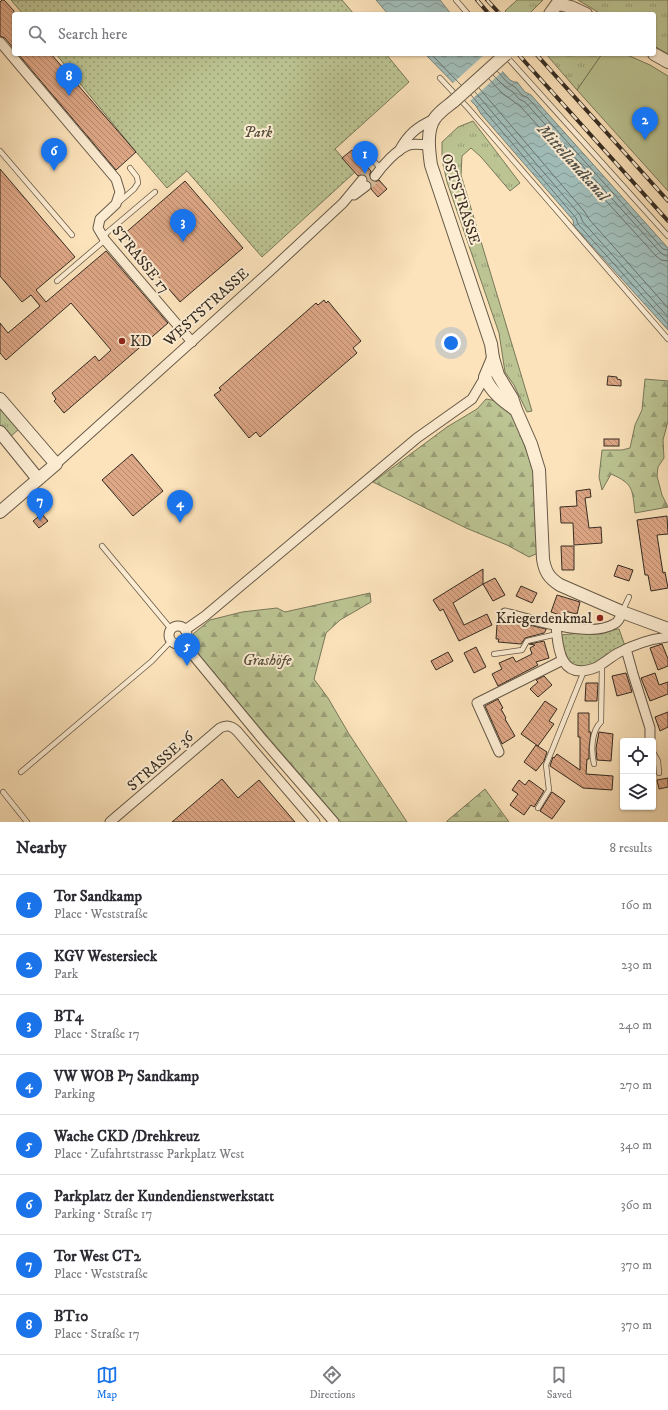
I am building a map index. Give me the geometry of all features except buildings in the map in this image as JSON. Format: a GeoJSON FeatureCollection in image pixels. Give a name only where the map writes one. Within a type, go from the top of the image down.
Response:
{"type":"FeatureCollection","features":[{"type":"Feature","properties":{"kind":"street"},"geometry":{"type":"LineString","coordinates":[[552,12],[559,2],[582,12]]}},
{"type":"Feature","properties":{"kind":"street","name":"STRASSE 17"},"geometry":{"type":"LineString","coordinates":[[0,42],[116,179],[120,192],[116,204],[100,219],[98,228],[104,238],[192,342]]}},
{"type":"Feature","properties":{"kind":"street"},"geometry":{"type":"LineString","coordinates":[[656,55],[668,62]]}},
{"type":"Feature","properties":{"kind":"street"},"geometry":{"type":"LineString","coordinates":[[398,152],[405,139],[421,125],[434,119],[503,56]]}},
{"type":"Feature","properties":{"kind":"street","name":"OSTSTRASSE"},"geometry":{"type":"LineString","coordinates":[[434,119],[428,146],[431,165],[491,344],[498,375],[512,398],[531,444],[539,470],[543,559],[545,572],[552,581],[560,585],[622,612],[668,629]]}},
{"type":"Feature","properties":{"kind":"street"},"geometry":{"type":"LineString","coordinates":[[376,172],[408,145],[417,144],[428,146]]}},
{"type":"Feature","properties":{"kind":"street","name":"WESTSTRASSE"},"geometry":{"type":"LineString","coordinates":[[0,512],[38,480],[192,342],[364,183]]}},
{"type":"Feature","properties":{"kind":"street"},"geometry":{"type":"LineString","coordinates":[[185,630],[205,616],[417,438],[472,399],[485,377],[493,358]]}},
{"type":"Feature","properties":{"kind":"street"},"geometry":{"type":"LineString","coordinates":[[485,377],[493,391],[516,410]]}},
{"type":"Feature","properties":{"kind":"street"},"geometry":{"type":"LineString","coordinates":[[0,399],[56,464]]}},
{"type":"Feature","properties":{"kind":"street"},"geometry":{"type":"LineString","coordinates":[[0,432],[38,480]]}},
{"type":"Feature","properties":{"kind":"street"},"geometry":{"type":"LineString","coordinates":[[505,613],[556,630],[600,629],[615,624],[619,620],[622,612]]}},
{"type":"Feature","properties":{"kind":"street"},"geometry":{"type":"LineString","coordinates":[[179,626],[185,630],[186,638],[183,643],[175,644],[171,641],[169,636],[172,629],[179,626]]}},
{"type":"Feature","properties":{"kind":"street"},"geometry":{"type":"LineString","coordinates":[[556,630],[558,647],[566,665],[573,669],[584,671],[602,664],[626,649],[657,638],[668,637]]}},
{"type":"Feature","properties":{"kind":"street"},"geometry":{"type":"LineString","coordinates":[[183,643],[258,734],[334,822]]}},
{"type":"Feature","properties":{"kind":"street"},"geometry":{"type":"LineString","coordinates":[[626,649],[650,728],[650,738]]}},
{"type":"Feature","properties":{"kind":"street"},"geometry":{"type":"LineString","coordinates":[[499,752],[477,703],[563,660]]}},
{"type":"Feature","properties":{"kind":"street","name":"STRASSE 36"},"geometry":{"type":"LineString","coordinates":[[110,822],[220,728],[229,726],[237,731],[315,822]]}},
{"type":"Feature","properties":{"kind":"lane"},"geometry":{"type":"LineString","coordinates":[[456,0],[466,12]]}},
{"type":"Feature","properties":{"kind":"lane"},"geometry":{"type":"LineString","coordinates":[[507,56],[668,236]]}},
{"type":"Feature","properties":{"kind":"lane"},"geometry":{"type":"LineString","coordinates":[[440,78],[468,108],[668,339]]}},
{"type":"Feature","properties":{"kind":"lane"},"geometry":{"type":"LineString","coordinates":[[0,150],[72,235]]}},
{"type":"Feature","properties":{"kind":"lane"},"geometry":{"type":"LineString","coordinates":[[366,152],[376,172]]}},
{"type":"Feature","properties":{"kind":"lane"},"geometry":{"type":"LineString","coordinates":[[116,204],[134,189],[138,183],[137,177],[130,168]]}},
{"type":"Feature","properties":{"kind":"lane"},"geometry":{"type":"LineString","coordinates":[[57,281],[155,192]]}},
{"type":"Feature","properties":{"kind":"lane"},"geometry":{"type":"LineString","coordinates":[[102,546],[172,629]]}},
{"type":"Feature","properties":{"kind":"lane"},"geometry":{"type":"LineString","coordinates":[[622,612],[629,597]]}},
{"type":"Feature","properties":{"kind":"lane"},"geometry":{"type":"LineString","coordinates":[[494,654],[522,650],[527,641],[556,630]]}},
{"type":"Feature","properties":{"kind":"lane"},"geometry":{"type":"LineString","coordinates":[[21,772],[152,661],[171,641]]}},
{"type":"Feature","properties":{"kind":"lane"},"geometry":{"type":"LineString","coordinates":[[594,764],[594,733],[601,722],[602,664]]}},
{"type":"Feature","properties":{"kind":"lane"},"geometry":{"type":"LineString","coordinates":[[538,808],[549,790],[546,766],[584,671]]}},
{"type":"Feature","properties":{"kind":"lane"},"geometry":{"type":"LineString","coordinates":[[656,757],[658,761],[659,773]]}},
{"type":"Feature","properties":{"kind":"lane"},"geometry":{"type":"LineString","coordinates":[[1,792],[27,822]]}},
{"type":"Feature","properties":{"kind":"green space"},"geometry":{"type":"Polygon","coordinates":[[[11,0],[342,0],[352,12],[21,12],[11,0]]]}},
{"type":"Feature","properties":{"kind":"green space"},"geometry":{"type":"Polygon","coordinates":[[[517,0],[543,0],[531,12],[505,11],[517,0]]]}},
{"type":"Feature","properties":{"kind":"green space"},"geometry":{"type":"Polygon","coordinates":[[[578,0],[668,0],[668,54],[656,47],[656,12],[598,12],[578,0]]]}},
{"type":"Feature","properties":{"kind":"green space","name":"Park"},"geometry":{"type":"Polygon","coordinates":[[[58,56],[388,56],[409,82],[335,149],[355,172],[262,257],[187,171],[167,188],[58,56]]]}},
{"type":"Feature","properties":{"kind":"green space"},"geometry":{"type":"Polygon","coordinates":[[[548,56],[601,56],[577,90],[548,56]]]}},
{"type":"Feature","properties":{"kind":"green space"},"geometry":{"type":"Polygon","coordinates":[[[601,56],[630,56],[650,65],[668,76],[668,191],[577,90],[601,56]]]}},
{"type":"Feature","properties":{"kind":"green space"},"geometry":{"type":"Polygon","coordinates":[[[473,121],[520,183],[510,191],[481,157],[471,148],[462,156],[461,175],[532,411],[527,412],[514,385],[505,372],[499,333],[447,182],[442,160],[442,142],[458,127],[473,121]]]}},
{"type":"Feature","properties":{"kind":"green space"},"geometry":{"type":"Polygon","coordinates":[[[645,379],[668,381],[668,421],[663,440],[664,458],[658,467],[657,476],[662,495],[668,507],[635,513],[632,493],[628,484],[611,474],[602,490],[599,477],[602,450],[622,450],[630,448],[635,425],[642,410],[645,379]]]}},
{"type":"Feature","properties":{"kind":"green space"},"geometry":{"type":"Polygon","coordinates":[[[486,399],[497,401],[513,416],[535,477],[538,553],[529,557],[507,545],[466,528],[373,482],[447,427],[477,409],[486,399]]]}},
{"type":"Feature","properties":{"kind":"green space"},"geometry":{"type":"Polygon","coordinates":[[[0,408],[19,429],[10,437],[0,425],[0,408]]]}},
{"type":"Feature","properties":{"kind":"green space","name":"Grashöfe"},"geometry":{"type":"Polygon","coordinates":[[[370,593],[371,602],[340,620],[326,633],[314,679],[328,698],[349,734],[407,822],[341,822],[199,657],[193,634],[210,620],[242,612],[277,608],[285,612],[370,593]]]}},
{"type":"Feature","properties":{"kind":"green space"},"geometry":{"type":"Polygon","coordinates":[[[619,629],[625,646],[587,667],[573,666],[563,657],[561,635],[619,629]]]}},
{"type":"Feature","properties":{"kind":"green space"},"geometry":{"type":"Polygon","coordinates":[[[485,789],[509,822],[447,822],[447,821],[485,789]]]}},
{"type":"Feature","properties":{"kind":"water"},"geometry":{"type":"Polygon","coordinates":[[[376,0],[440,0],[449,12],[386,12],[376,0]]]}},
{"type":"Feature","properties":{"kind":"water","name":"Mittellandkanal"},"geometry":{"type":"Polygon","coordinates":[[[427,56],[489,56],[510,80],[517,82],[525,92],[531,95],[668,248],[668,330],[574,226],[573,220],[481,114],[476,106],[427,56]]]}},
{"type":"Feature","properties":{"kind":"pier"},"geometry":{"type":"Polygon","coordinates":[[[483,56],[492,56],[504,70],[469,102],[452,84],[483,56]]]}},
{"type":"Feature","properties":{"kind":"tunnel"},"geometry":{"type":"LineString","coordinates":[[362,180],[366,175],[372,172]]}},
{"type":"Feature","properties":{"kind":"tunnel"},"geometry":{"type":"LineString","coordinates":[[366,186],[373,181],[375,176]]}},
{"type":"Feature","properties":{"kind":"railway"},"geometry":{"type":"LineString","coordinates":[[477,0],[487,12]]}},
{"type":"Feature","properties":{"kind":"railway"},"geometry":{"type":"LineString","coordinates":[[487,0],[498,12]]}},
{"type":"Feature","properties":{"kind":"railway"},"geometry":{"type":"LineString","coordinates":[[520,56],[668,221]]}},
{"type":"Feature","properties":{"kind":"railway"},"geometry":{"type":"LineString","coordinates":[[538,56],[668,201]]}},
{"type":"Feature","properties":{"kind":"place","name":"BT10"},"geometry":{"type":"Point","coordinates":[69,96]}},
{"type":"Feature","properties":{"kind":"place","name":"KGV Westersieck"},"geometry":{"type":"Point","coordinates":[645,140]}},
{"type":"Feature","properties":{"kind":"place","name":"Parkplatz der Kundendienstwerkstatt"},"geometry":{"type":"Point","coordinates":[54,171]}},
{"type":"Feature","properties":{"kind":"place","name":"Tor Sandkamp"},"geometry":{"type":"Point","coordinates":[365,174]}},
{"type":"Feature","properties":{"kind":"place","name":"BT4"},"geometry":{"type":"Point","coordinates":[183,242]}},
{"type":"Feature","properties":{"kind":"place","name":"KD"},"geometry":{"type":"Point","coordinates":[122,341]}},
{"type":"Feature","properties":{"kind":"place","name":"Tor West CT2"},"geometry":{"type":"Point","coordinates":[40,521]}},
{"type":"Feature","properties":{"kind":"place","name":"VW WOB P7 Sandkamp"},"geometry":{"type":"Point","coordinates":[180,523]}},
{"type":"Feature","properties":{"kind":"place","name":"Kriegerdenkmal"},"geometry":{"type":"Point","coordinates":[600,618]}},
{"type":"Feature","properties":{"kind":"place","name":"Wache CKD /Drehkreuz"},"geometry":{"type":"Point","coordinates":[187,666]}}]}
